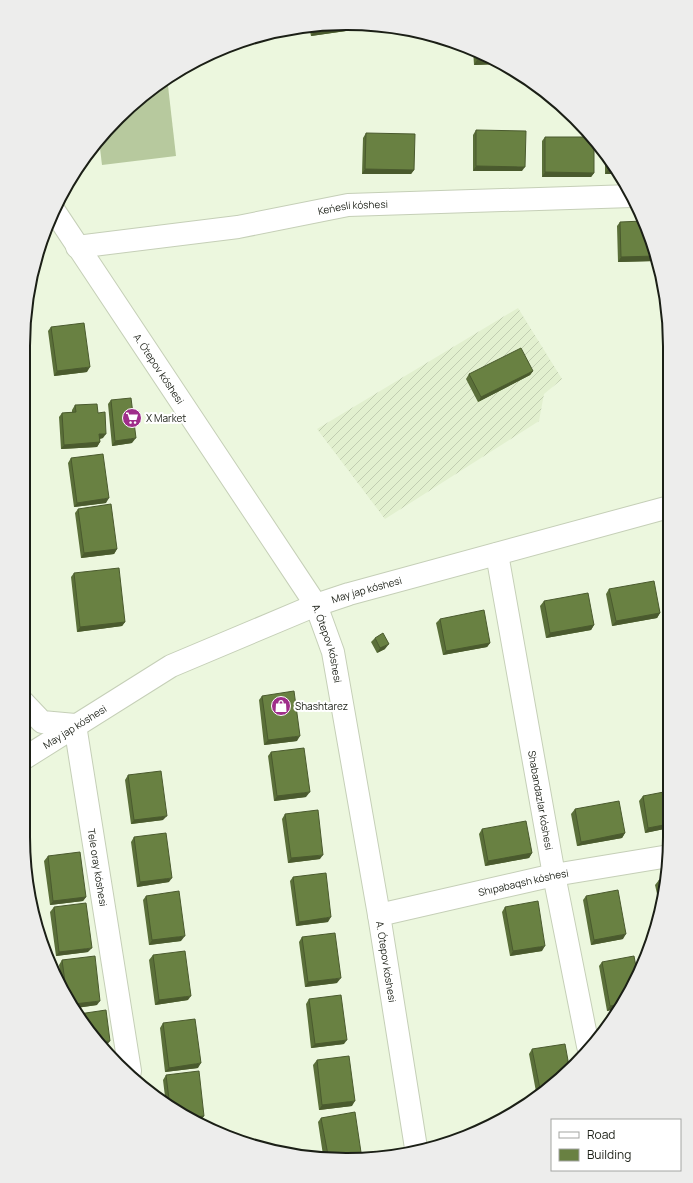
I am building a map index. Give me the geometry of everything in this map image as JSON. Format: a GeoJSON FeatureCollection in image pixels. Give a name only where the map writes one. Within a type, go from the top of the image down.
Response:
{"type":"FeatureCollection","features":[{"type":"Feature","properties":{"kind":"street","name":"Keńesli kóshesi"},"geometry":{"type":"LineString","coordinates":[[77,246],[238,227],[348,205],[625,196]]}},
{"type":"Feature","properties":{"kind":"street","name":"A. Ótepov kóshesi"},"geometry":{"type":"LineString","coordinates":[[58,217],[316,605],[333,652],[379,915],[416,1145]]}},
{"type":"Feature","properties":{"kind":"street","name":"May jap kóshesi"},"geometry":{"type":"LineString","coordinates":[[30,754],[171,666],[316,605],[349,594],[663,509]]}},
{"type":"Feature","properties":{"kind":"street","name":"Shabandazlar kóshesi"},"geometry":{"type":"LineString","coordinates":[[496,554],[554,875],[587,1041]]}},
{"type":"Feature","properties":{"kind":"street"},"geometry":{"type":"LineString","coordinates":[[30,709],[42,722],[75,725]]}},
{"type":"Feature","properties":{"kind":"street","name":"Tele oray kóshesi"},"geometry":{"type":"LineString","coordinates":[[75,725],[129,1066]]}},
{"type":"Feature","properties":{"kind":"street","name":"Shıpabaqsh kóshesi"},"geometry":{"type":"LineString","coordinates":[[379,915],[554,875],[662,857]]}},
{"type":"Feature","properties":{"kind":"shaded area"},"geometry":{"type":"Polygon","coordinates":[[[168,85],[176,156],[102,165],[100,148],[138,109],[168,85]]]}},
{"type":"Feature","properties":{"kind":"shaded area"},"geometry":{"type":"Polygon","coordinates":[[[518,308],[562,379],[544,394],[539,421],[385,519],[317,429],[518,308]]]}},
{"type":"Feature","properties":{"kind":"building"},"geometry":{"type":"Polygon","coordinates":[[[476,130],[526,131],[525,167],[476,166],[476,130]]]}},
{"type":"Feature","properties":{"kind":"building"},"geometry":{"type":"Polygon","coordinates":[[[366,133],[415,134],[414,170],[365,169],[366,133]]]}},
{"type":"Feature","properties":{"kind":"building"},"geometry":{"type":"Polygon","coordinates":[[[545,137],[583,137],[594,149],[594,173],[545,172],[545,137]]]}},
{"type":"Feature","properties":{"kind":"building"},"geometry":{"type":"Polygon","coordinates":[[[637,221],[649,256],[621,257],[620,222],[637,221]]]}},
{"type":"Feature","properties":{"kind":"building"},"geometry":{"type":"Polygon","coordinates":[[[84,323],[90,367],[57,371],[51,327],[84,323]]]}},
{"type":"Feature","properties":{"kind":"building"},"geometry":{"type":"Polygon","coordinates":[[[521,348],[533,371],[481,397],[469,374],[521,348]]]}},
{"type":"Feature","properties":{"kind":"building"},"geometry":{"type":"Polygon","coordinates":[[[131,398],[136,438],[115,441],[111,400],[131,398]]]}},
{"type":"Feature","properties":{"kind":"building"},"geometry":{"type":"Polygon","coordinates":[[[97,404],[98,413],[105,412],[106,434],[99,434],[100,442],[64,445],[62,413],[76,412],[75,405],[97,404]]]}},
{"type":"Feature","properties":{"kind":"building"},"geometry":{"type":"Polygon","coordinates":[[[103,454],[109,498],[77,503],[71,458],[103,454]]]}},
{"type":"Feature","properties":{"kind":"building"},"geometry":{"type":"Polygon","coordinates":[[[111,504],[117,549],[84,553],[78,509],[111,504]]]}},
{"type":"Feature","properties":{"kind":"building"},"geometry":{"type":"Polygon","coordinates":[[[119,568],[125,622],[80,627],[74,573],[119,568]]]}},
{"type":"Feature","properties":{"kind":"building"},"geometry":{"type":"Polygon","coordinates":[[[654,581],[660,613],[616,621],[609,589],[654,581]]]}},
{"type":"Feature","properties":{"kind":"building"},"geometry":{"type":"Polygon","coordinates":[[[588,593],[594,625],[550,633],[544,601],[588,593]]]}},
{"type":"Feature","properties":{"kind":"building"},"geometry":{"type":"Polygon","coordinates":[[[484,610],[490,643],[446,651],[440,619],[484,610]]]}},
{"type":"Feature","properties":{"kind":"building"},"geometry":{"type":"Polygon","coordinates":[[[383,633],[389,644],[380,648],[375,638],[383,633]]]}},
{"type":"Feature","properties":{"kind":"building"},"geometry":{"type":"Polygon","coordinates":[[[294,691],[300,736],[268,740],[262,696],[294,691]]]}},
{"type":"Feature","properties":{"kind":"building"},"geometry":{"type":"Polygon","coordinates":[[[304,748],[310,792],[277,796],[271,752],[304,748]]]}},
{"type":"Feature","properties":{"kind":"building"},"geometry":{"type":"Polygon","coordinates":[[[161,771],[167,816],[134,820],[128,775],[161,771]]]}},
{"type":"Feature","properties":{"kind":"building"},"geometry":{"type":"Polygon","coordinates":[[[663,792],[663,825],[648,828],[643,796],[663,792]]]}},
{"type":"Feature","properties":{"kind":"building"},"geometry":{"type":"Polygon","coordinates":[[[619,801],[625,833],[581,842],[575,809],[619,801]]]}},
{"type":"Feature","properties":{"kind":"building"},"geometry":{"type":"Polygon","coordinates":[[[318,810],[323,855],[291,858],[285,814],[318,810]]]}},
{"type":"Feature","properties":{"kind":"building"},"geometry":{"type":"Polygon","coordinates":[[[526,821],[532,853],[488,861],[482,829],[526,821]]]}},
{"type":"Feature","properties":{"kind":"building"},"geometry":{"type":"Polygon","coordinates":[[[166,833],[172,878],[140,882],[134,837],[166,833]]]}},
{"type":"Feature","properties":{"kind":"building"},"geometry":{"type":"Polygon","coordinates":[[[80,852],[86,897],[53,901],[48,856],[80,852]]]}},
{"type":"Feature","properties":{"kind":"building"},"geometry":{"type":"Polygon","coordinates":[[[326,873],[331,917],[299,922],[293,877],[326,873]]]}},
{"type":"Feature","properties":{"kind":"building"},"geometry":{"type":"Polygon","coordinates":[[[618,890],[626,934],[594,940],[586,896],[618,890]]]}},
{"type":"Feature","properties":{"kind":"building"},"geometry":{"type":"Polygon","coordinates":[[[179,891],[185,936],[152,940],[146,896],[179,891]]]}},
{"type":"Feature","properties":{"kind":"building"},"geometry":{"type":"Polygon","coordinates":[[[538,901],[545,946],[513,951],[505,907],[538,901]]]}},
{"type":"Feature","properties":{"kind":"building"},"geometry":{"type":"Polygon","coordinates":[[[86,903],[92,948],[59,952],[54,907],[86,903]]]}},
{"type":"Feature","properties":{"kind":"building"},"geometry":{"type":"Polygon","coordinates":[[[335,933],[341,978],[308,982],[302,937],[335,933]]]}},
{"type":"Feature","properties":{"kind":"building"},"geometry":{"type":"Polygon","coordinates":[[[185,951],[191,996],[159,1000],[153,955],[185,951]]]}},
{"type":"Feature","properties":{"kind":"building"},"geometry":{"type":"Polygon","coordinates":[[[95,956],[100,1001],[78,1004],[65,980],[62,960],[95,956]]]}},
{"type":"Feature","properties":{"kind":"building"},"geometry":{"type":"Polygon","coordinates":[[[634,956],[636,965],[614,1005],[610,1006],[602,962],[634,956]]]}},
{"type":"Feature","properties":{"kind":"building"},"geometry":{"type":"Polygon","coordinates":[[[341,995],[347,1040],[315,1044],[309,999],[341,995]]]}},
{"type":"Feature","properties":{"kind":"building"},"geometry":{"type":"Polygon","coordinates":[[[106,1010],[110,1041],[106,1041],[84,1013],[106,1010]]]}},
{"type":"Feature","properties":{"kind":"building"},"geometry":{"type":"Polygon","coordinates":[[[195,1019],[201,1063],[169,1068],[163,1023],[195,1019]]]}},
{"type":"Feature","properties":{"kind":"building"},"geometry":{"type":"Polygon","coordinates":[[[565,1044],[568,1062],[540,1087],[532,1049],[565,1044]]]}},
{"type":"Feature","properties":{"kind":"building"},"geometry":{"type":"Polygon","coordinates":[[[349,1056],[355,1101],[322,1105],[317,1060],[349,1056]]]}},
{"type":"Feature","properties":{"kind":"building"},"geometry":{"type":"Polygon","coordinates":[[[199,1071],[204,1116],[199,1116],[188,1111],[169,1099],[166,1075],[199,1071]]]}},
{"type":"Feature","properties":{"kind":"building"},"geometry":{"type":"Polygon","coordinates":[[[355,1112],[361,1152],[327,1152],[321,1118],[355,1112]]]}},
{"type":"Feature","properties":{"kind":"place","name":"X Market"},"geometry":{"type":"Point","coordinates":[132,418]}},
{"type":"Feature","properties":{"kind":"place","name":"Shashtarez"},"geometry":{"type":"Point","coordinates":[281,706]}}]}
